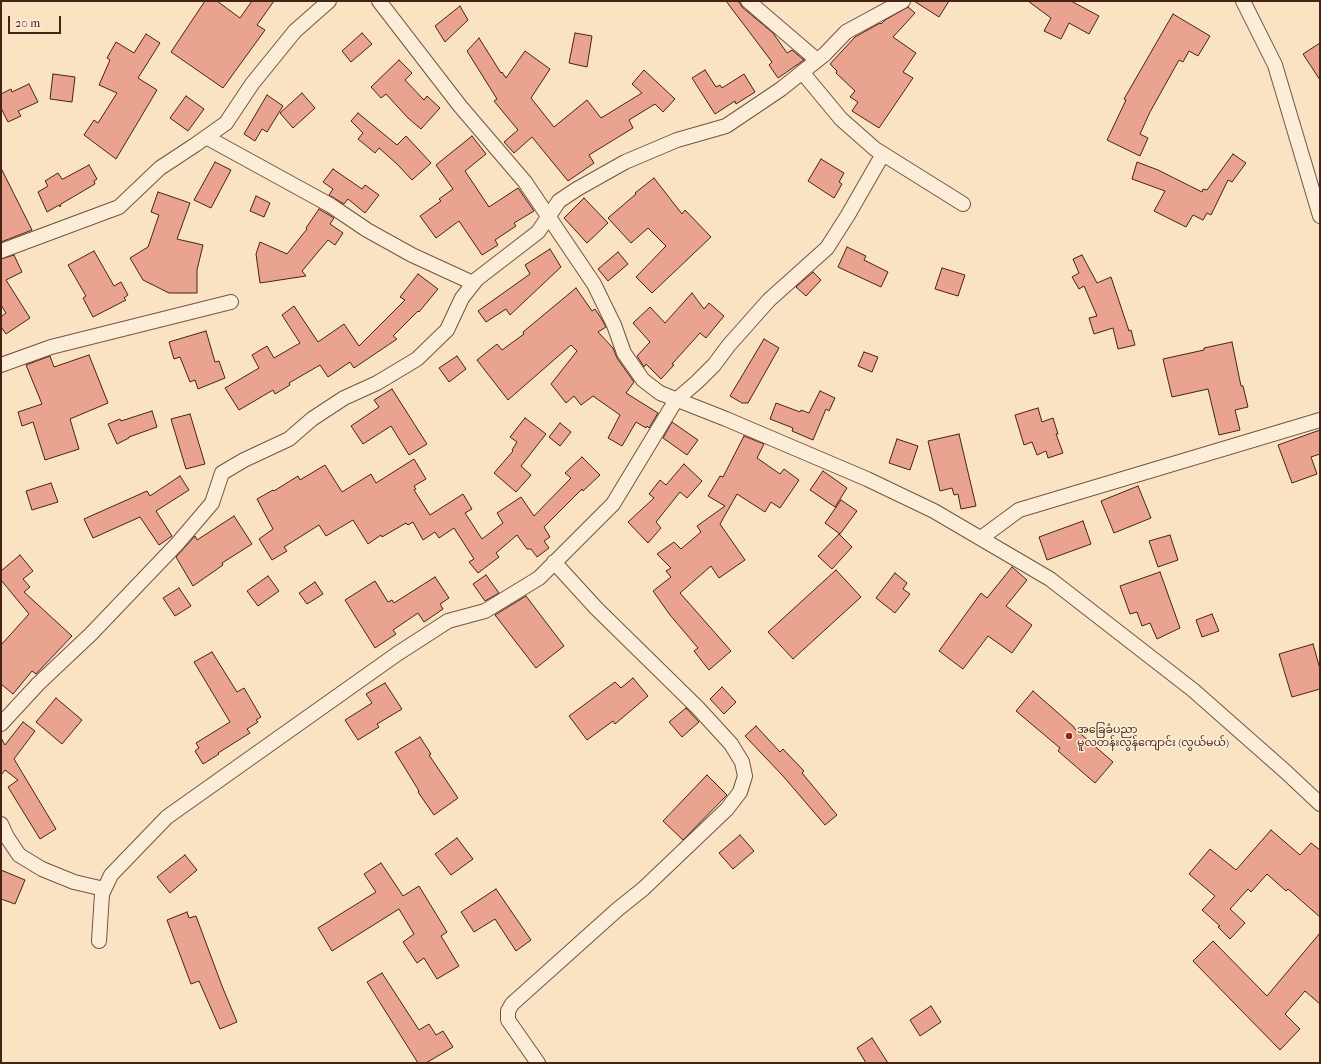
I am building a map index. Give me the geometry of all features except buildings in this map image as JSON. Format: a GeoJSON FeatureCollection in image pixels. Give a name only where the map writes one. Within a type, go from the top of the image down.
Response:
{"type":"FeatureCollection","features":[{"type":"Feature","properties":{"kind":"street"},"geometry":{"type":"LineString","coordinates":[[1,250],[119,207],[160,168],[226,123],[252,84],[295,31],[329,1]]}},
{"type":"Feature","properties":{"kind":"street"},"geometry":{"type":"LineString","coordinates":[[379,1],[460,106],[525,182],[594,284],[614,325],[624,353],[643,380],[660,393],[866,479],[934,511],[1050,579],[1175,675],[1286,772],[1320,804]]}},
{"type":"Feature","properties":{"kind":"street"},"geometry":{"type":"LineString","coordinates":[[748,1],[818,60]]}},
{"type":"Feature","properties":{"kind":"street"},"geometry":{"type":"LineString","coordinates":[[1,724],[38,684],[91,634],[177,544],[212,503],[222,473],[244,460],[289,439],[312,419],[344,398],[377,383],[417,359],[447,330],[462,298],[477,279],[538,232],[560,202],[577,189],[625,162],[677,140],[726,126],[781,89],[818,60],[846,32],[903,1]]}},
{"type":"Feature","properties":{"kind":"street"},"geometry":{"type":"LineString","coordinates":[[1243,1],[1275,65],[1320,216]]}},
{"type":"Feature","properties":{"kind":"street"},"geometry":{"type":"LineString","coordinates":[[802,72],[840,119],[875,149],[963,204]]}},
{"type":"Feature","properties":{"kind":"street"},"geometry":{"type":"LineString","coordinates":[[206,137],[330,205],[367,230],[412,255],[473,284]]}},
{"type":"Feature","properties":{"kind":"street"},"geometry":{"type":"LineString","coordinates":[[99,941],[102,894],[111,875],[167,817],[397,654],[448,621],[485,611],[539,578],[613,504],[676,400],[714,365],[769,300],[827,248],[883,154]]}},
{"type":"Feature","properties":{"kind":"street"},"geometry":{"type":"LineString","coordinates":[[1,364],[51,347],[231,302]]}},
{"type":"Feature","properties":{"kind":"street"},"geometry":{"type":"LineString","coordinates":[[981,538],[1019,510],[1320,420]]}},
{"type":"Feature","properties":{"kind":"street"},"geometry":{"type":"LineString","coordinates":[[538,1063],[508,1020],[508,1011],[512,1004],[618,909],[643,889],[727,809],[740,792],[745,776],[742,762],[731,744],[698,708],[601,613],[554,562]]}},
{"type":"Feature","properties":{"kind":"street"},"geometry":{"type":"LineString","coordinates":[[2,828],[19,855],[42,869],[74,882],[104,889]]}},
{"type":"Feature","properties":{"kind":"place","name":"အခြေခံပညာ မူလတန်းလွန်ကျောင်း (လွယ်မယ်)"},"geometry":{"type":"Point","coordinates":[1069,736]}}]}
